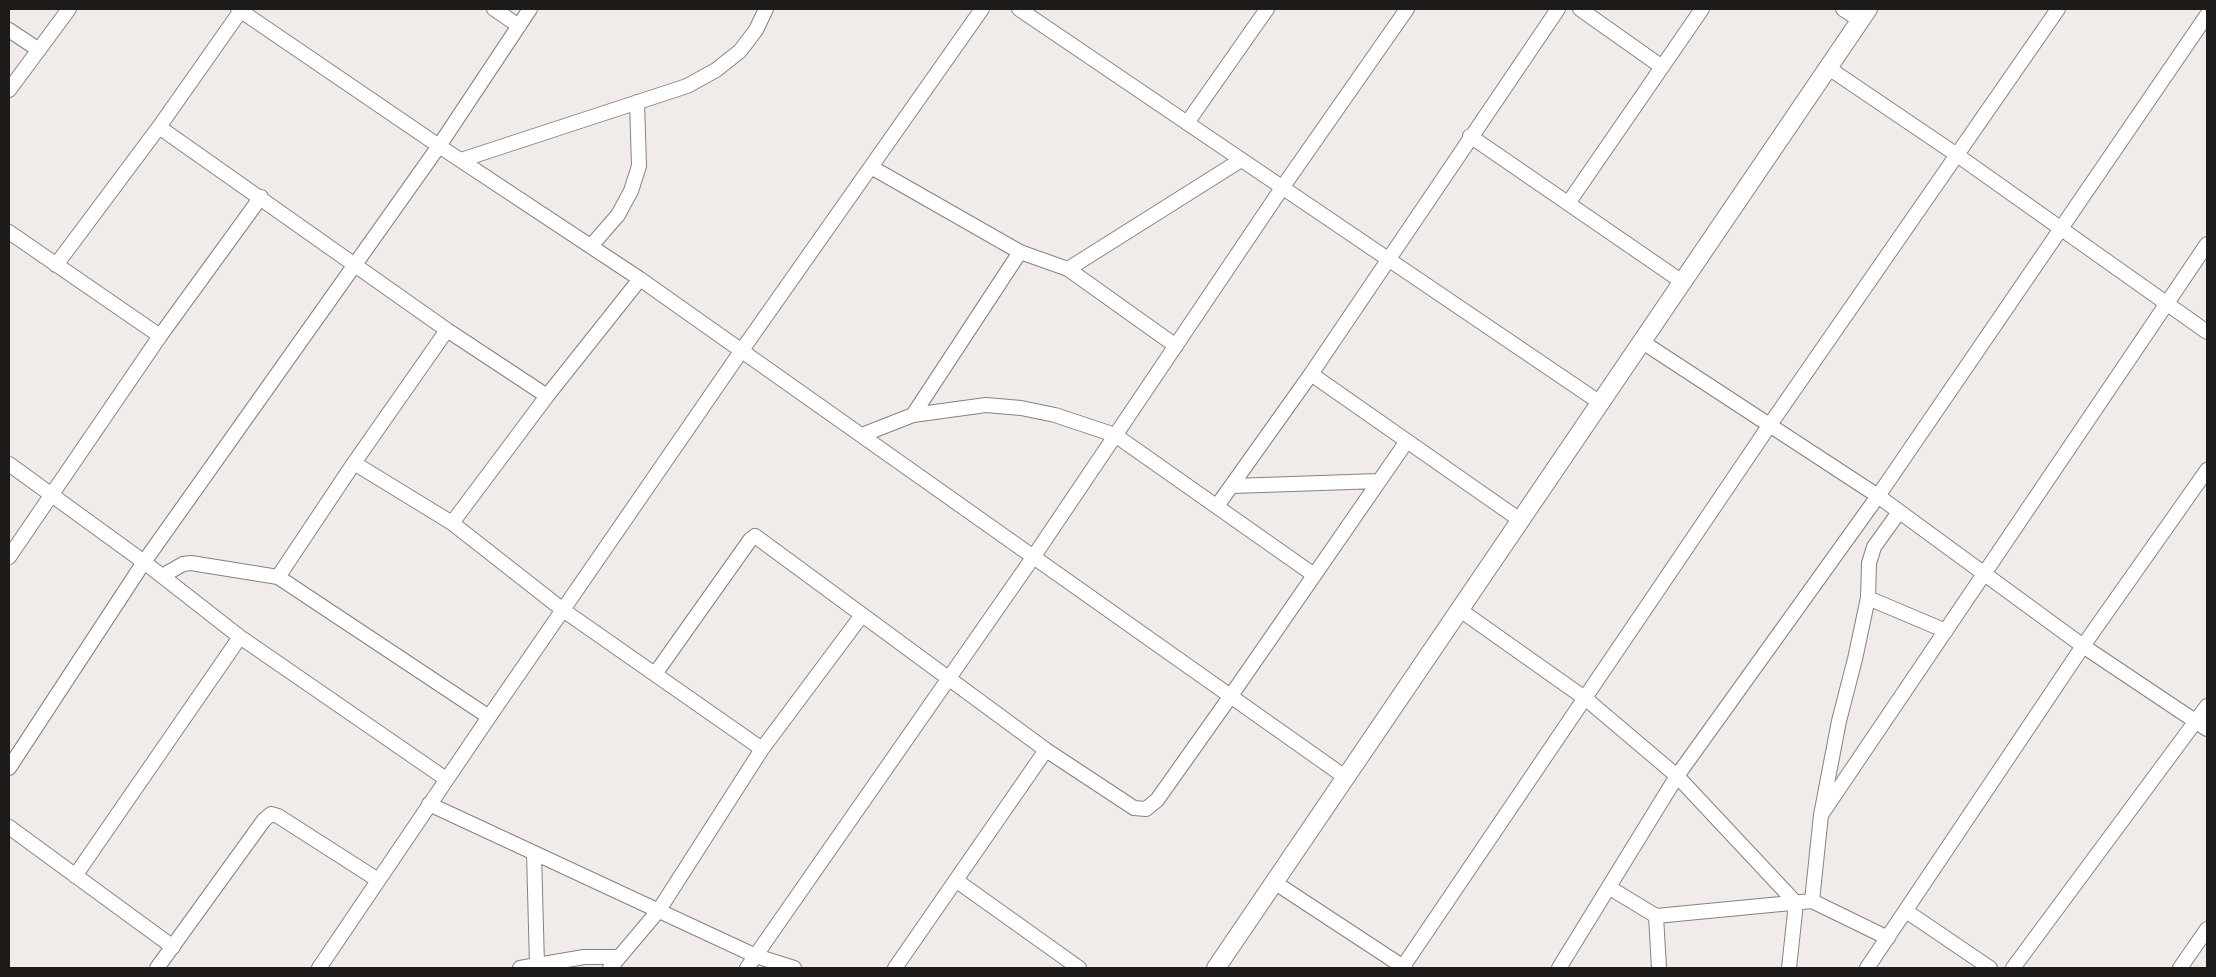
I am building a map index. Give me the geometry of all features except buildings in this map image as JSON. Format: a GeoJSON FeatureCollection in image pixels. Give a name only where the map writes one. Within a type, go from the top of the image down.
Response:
{"type":"FeatureCollection","features":[{"type":"Feature","properties":{"kind":"street"},"geometry":{"type":"LineString","coordinates":[[9,90],[69,9]]}},
{"type":"Feature","properties":{"kind":"street"},"geometry":{"type":"LineString","coordinates":[[56,265],[159,127],[240,9],[439,146],[640,279],[1345,777]]}},
{"type":"Feature","properties":{"kind":"street"},"geometry":{"type":"LineString","coordinates":[[494,9],[519,26]]}},
{"type":"Feature","properties":{"kind":"street"},"geometry":{"type":"LineString","coordinates":[[9,768],[144,562],[439,146],[530,9]]}},
{"type":"Feature","properties":{"kind":"street"},"geometry":{"type":"LineString","coordinates":[[462,160],[687,86],[716,70],[740,50],[756,30],[766,9]]}},
{"type":"Feature","properties":{"kind":"street"},"geometry":{"type":"LineString","coordinates":[[319,968],[446,779],[742,350],[982,9]]}},
{"type":"Feature","properties":{"kind":"street"},"geometry":{"type":"LineString","coordinates":[[1020,9],[1599,402]]}},
{"type":"Feature","properties":{"kind":"street"},"geometry":{"type":"LineString","coordinates":[[1187,123],[1267,9]]}},
{"type":"Feature","properties":{"kind":"street"},"geometry":{"type":"LineString","coordinates":[[747,968],[1034,556],[1282,188],[1408,9]]}},
{"type":"Feature","properties":{"kind":"street"},"geometry":{"type":"LineString","coordinates":[[1217,506],[1311,374],[1470,136],[1558,9]]}},
{"type":"Feature","properties":{"kind":"street"},"geometry":{"type":"LineString","coordinates":[[1580,9],[1662,66]]}},
{"type":"Feature","properties":{"kind":"street"},"geometry":{"type":"LineString","coordinates":[[1569,202],[1702,9]]}},
{"type":"Feature","properties":{"kind":"street"},"geometry":{"type":"LineString","coordinates":[[1216,968],[1460,610],[1640,341],[1864,14],[1843,9]]}},
{"type":"Feature","properties":{"kind":"street"},"geometry":{"type":"LineString","coordinates":[[1274,882],[1403,968],[1769,426],[2058,9]]}},
{"type":"Feature","properties":{"kind":"street"},"geometry":{"type":"LineString","coordinates":[[1558,968],[1610,888],[1677,776],[1878,496],[2207,15]]}},
{"type":"Feature","properties":{"kind":"street"},"geometry":{"type":"LineString","coordinates":[[9,30],[39,50]]}},
{"type":"Feature","properties":{"kind":"street"},"geometry":{"type":"LineString","coordinates":[[1827,67],[1957,155],[2207,332]]}},
{"type":"Feature","properties":{"kind":"street"},"geometry":{"type":"LineString","coordinates":[[591,246],[618,215],[632,191],[639,166],[637,102]]}},
{"type":"Feature","properties":{"kind":"street"},"geometry":{"type":"LineString","coordinates":[[159,127],[356,264],[447,330],[547,396]]}},
{"type":"Feature","properties":{"kind":"street"},"geometry":{"type":"LineString","coordinates":[[1470,136],[1569,202],[1681,281]]}},
{"type":"Feature","properties":{"kind":"street"},"geometry":{"type":"LineString","coordinates":[[1068,269],[1241,160]]}},
{"type":"Feature","properties":{"kind":"street"},"geometry":{"type":"LineString","coordinates":[[871,167],[1020,252],[1068,269],[1176,346]]}},
{"type":"Feature","properties":{"kind":"street"},"geometry":{"type":"LineString","coordinates":[[9,556],[160,336],[260,197]]}},
{"type":"Feature","properties":{"kind":"street"},"geometry":{"type":"LineString","coordinates":[[9,232],[160,336]]}},
{"type":"Feature","properties":{"kind":"street"},"geometry":{"type":"LineString","coordinates":[[1821,815],[2207,244]]}},
{"type":"Feature","properties":{"kind":"street"},"geometry":{"type":"LineString","coordinates":[[913,415],[1020,252]]}},
{"type":"Feature","properties":{"kind":"street"},"geometry":{"type":"LineString","coordinates":[[452,523],[547,396],[640,279]]}},
{"type":"Feature","properties":{"kind":"street"},"geometry":{"type":"LineString","coordinates":[[278,576],[447,330]]}},
{"type":"Feature","properties":{"kind":"street"},"geometry":{"type":"LineString","coordinates":[[1640,341],[1878,496],[2083,646],[2202,725]]}},
{"type":"Feature","properties":{"kind":"street"},"geometry":{"type":"LineString","coordinates":[[1311,374],[1520,520]]}},
{"type":"Feature","properties":{"kind":"street"},"geometry":{"type":"LineString","coordinates":[[862,435],[913,415],[986,405],[1021,408],[1055,415],[1115,435],[1314,575]]}},
{"type":"Feature","properties":{"kind":"street"},"geometry":{"type":"LineString","coordinates":[[656,674],[750,540],[755,536],[1046,750],[1134,808],[1146,809],[1156,800],[1230,697],[1407,441]]}},
{"type":"Feature","properties":{"kind":"street"},"geometry":{"type":"LineString","coordinates":[[354,463],[452,523],[563,610],[762,748]]}},
{"type":"Feature","properties":{"kind":"street"},"geometry":{"type":"LineString","coordinates":[[9,464],[144,562],[240,637],[446,779]]}},
{"type":"Feature","properties":{"kind":"street"},"geometry":{"type":"LineString","coordinates":[[1867,968],[2083,646],[2207,470]]}},
{"type":"Feature","properties":{"kind":"street"},"geometry":{"type":"LineString","coordinates":[[1233,486],[1379,481]]}},
{"type":"Feature","properties":{"kind":"street"},"geometry":{"type":"LineString","coordinates":[[1812,901],[1821,815],[1839,721],[1868,598],[1869,563],[1874,548],[1899,512]]}},
{"type":"Feature","properties":{"kind":"street"},"geometry":{"type":"LineString","coordinates":[[162,576],[183,564],[191,563],[278,576],[489,717]]}},
{"type":"Feature","properties":{"kind":"street"},"geometry":{"type":"LineString","coordinates":[[1868,598],[1946,631]]}},
{"type":"Feature","properties":{"kind":"street"},"geometry":{"type":"LineString","coordinates":[[1460,610],[1586,699],[1677,776],[1796,903],[1789,968]]}},
{"type":"Feature","properties":{"kind":"street"},"geometry":{"type":"LineString","coordinates":[[520,968],[584,958],[614,962],[659,910],[762,748],[862,615]]}},
{"type":"Feature","properties":{"kind":"street"},"geometry":{"type":"LineString","coordinates":[[75,876],[240,637]]}},
{"type":"Feature","properties":{"kind":"street"},"geometry":{"type":"LineString","coordinates":[[2013,968],[2202,725],[2207,706]]}},
{"type":"Feature","properties":{"kind":"street"},"geometry":{"type":"LineString","coordinates":[[895,968],[1046,750]]}},
{"type":"Feature","properties":{"kind":"street"},"geometry":{"type":"LineString","coordinates":[[429,804],[756,956],[794,968]]}},
{"type":"Feature","properties":{"kind":"street"},"geometry":{"type":"LineString","coordinates":[[162,966],[173,947],[264,820],[271,814],[278,816],[378,880]]}},
{"type":"Feature","properties":{"kind":"street"},"geometry":{"type":"LineString","coordinates":[[9,828],[173,947]]}},
{"type":"Feature","properties":{"kind":"street"},"geometry":{"type":"LineString","coordinates":[[534,853],[537,965]]}},
{"type":"Feature","properties":{"kind":"street"},"geometry":{"type":"LineString","coordinates":[[957,881],[1079,968]]}},
{"type":"Feature","properties":{"kind":"street"},"geometry":{"type":"LineString","coordinates":[[1610,888],[1656,916],[1812,901],[1888,938]]}},
{"type":"Feature","properties":{"kind":"street"},"geometry":{"type":"LineString","coordinates":[[1906,911],[1990,968]]}},
{"type":"Feature","properties":{"kind":"street"},"geometry":{"type":"LineString","coordinates":[[1656,916],[1660,968]]}},
{"type":"Feature","properties":{"kind":"street"},"geometry":{"type":"LineString","coordinates":[[2180,968],[2207,929]]}}]}
